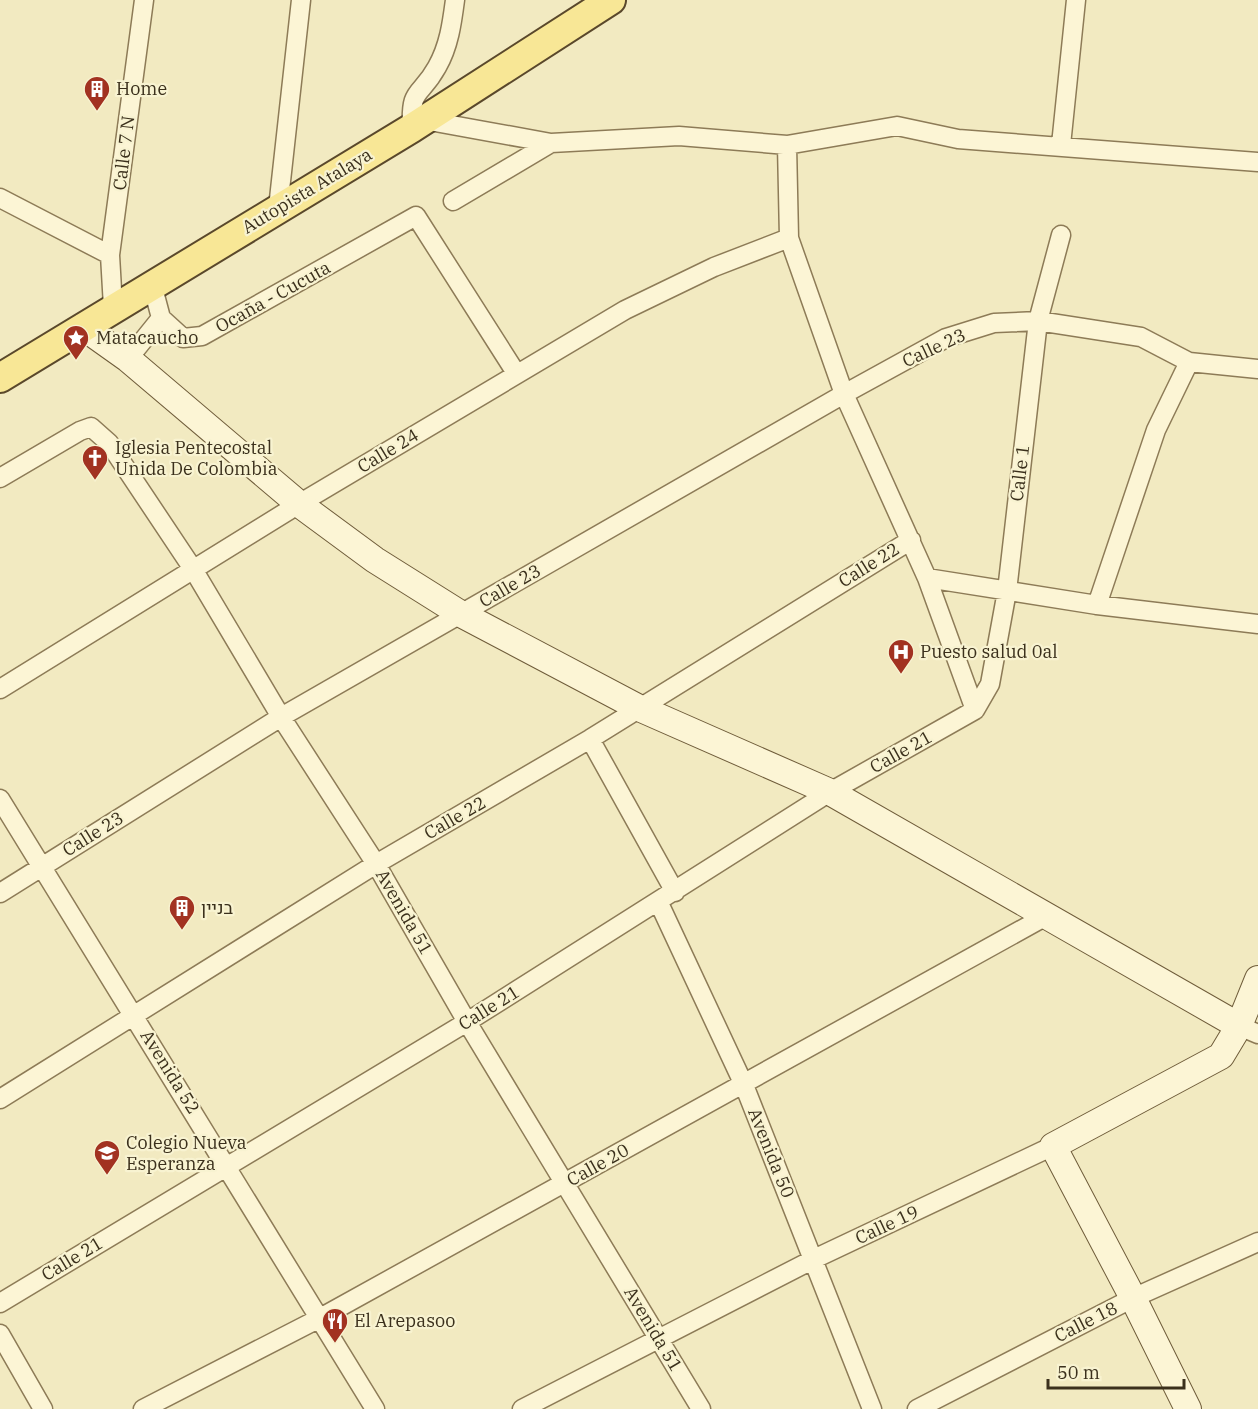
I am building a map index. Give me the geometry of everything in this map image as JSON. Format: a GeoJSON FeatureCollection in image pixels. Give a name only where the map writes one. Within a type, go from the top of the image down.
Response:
{"type":"FeatureCollection","features":[{"type":"Feature","properties":{"kind":"main road","name":"Autopista Atalaya"},"geometry":{"type":"LineString","coordinates":[[0,378],[113,307],[418,124],[611,0]]}},
{"type":"Feature","properties":{"kind":"street","name":"Calle 7 N"},"geometry":{"type":"LineString","coordinates":[[113,307],[110,255],[144,0]]}},
{"type":"Feature","properties":{"kind":"street"},"geometry":{"type":"LineString","coordinates":[[278,208],[301,0]]}},
{"type":"Feature","properties":{"kind":"street"},"geometry":{"type":"LineString","coordinates":[[455,0],[452,32],[438,66],[416,92],[411,105],[418,124],[551,143],[679,136],[787,145],[897,126],[958,139],[1061,145],[1258,162]]}},
{"type":"Feature","properties":{"kind":"street"},"geometry":{"type":"LineString","coordinates":[[1061,145],[1076,0]]}},
{"type":"Feature","properties":{"kind":"street"},"geometry":{"type":"LineString","coordinates":[[453,201],[551,143]]}},
{"type":"Feature","properties":{"kind":"street"},"geometry":{"type":"LineString","coordinates":[[787,145],[789,238],[844,394],[927,578],[975,710]]}},
{"type":"Feature","properties":{"kind":"street"},"geometry":{"type":"LineString","coordinates":[[0,198],[110,255]]}},
{"type":"Feature","properties":{"kind":"street","name":"Ocaña - Cucuta"},"geometry":{"type":"LineString","coordinates":[[161,318],[183,338],[202,336],[416,216],[516,373]]}},
{"type":"Feature","properties":{"kind":"street","name":"Calle 1"},"geometry":{"type":"LineString","coordinates":[[975,710],[990,684],[1006,591],[1038,321],[1061,235]]}},
{"type":"Feature","properties":{"kind":"street","name":"Calle 24"},"geometry":{"type":"LineString","coordinates":[[0,689],[299,504],[516,373],[626,310],[714,267],[789,238]]}},
{"type":"Feature","properties":{"kind":"street"},"geometry":{"type":"LineString","coordinates":[[128,359],[161,318],[152,284]]}},
{"type":"Feature","properties":{"kind":"street","name":"Calle 23"},"geometry":{"type":"LineString","coordinates":[[0,893],[281,717],[844,394],[946,338],[994,323],[1038,321],[1141,337],[1189,362]]}},
{"type":"Feature","properties":{"kind":"street"},"geometry":{"type":"LineString","coordinates":[[83,327],[128,359],[299,504],[375,560],[461,614],[639,708],[830,792],[1249,1030]]}},
{"type":"Feature","properties":{"kind":"street"},"geometry":{"type":"LineString","coordinates":[[1097,605],[1156,430],[1189,362],[1258,369]]}},
{"type":"Feature","properties":{"kind":"street","name":"Avenida 51"},"geometry":{"type":"LineString","coordinates":[[0,478],[66,437],[91,427],[109,442],[193,569],[281,717],[376,864],[467,1022],[701,1409]]}},
{"type":"Feature","properties":{"kind":"street","name":"Calle 22"},"geometry":{"type":"LineString","coordinates":[[0,1099],[376,864],[590,739],[910,540]]}},
{"type":"Feature","properties":{"kind":"street"},"geometry":{"type":"LineString","coordinates":[[927,578],[1097,605],[1258,624]]}},
{"type":"Feature","properties":{"kind":"street","name":"Calle 21"},"geometry":{"type":"LineString","coordinates":[[0,1303],[467,1022],[830,792],[975,710]]}},
{"type":"Feature","properties":{"kind":"street"},"geometry":{"type":"LineString","coordinates":[[590,739],[675,892]]}},
{"type":"Feature","properties":{"kind":"street","name":"Avenida 52"},"geometry":{"type":"LineString","coordinates":[[0,798],[375,1409]]}},
{"type":"Feature","properties":{"kind":"street","name":"Avenida 50"},"geometry":{"type":"LineString","coordinates":[[658,902],[744,1085],[872,1409]]}},
{"type":"Feature","properties":{"kind":"street","name":"Calle 20"},"geometry":{"type":"LineString","coordinates":[[143,1409],[320,1318],[1048,915]]}},
{"type":"Feature","properties":{"kind":"street","name":"Calle 19"},"geometry":{"type":"LineString","coordinates":[[522,1409],[814,1259],[1053,1146],[1221,1056],[1249,1030],[1258,980]]}},
{"type":"Feature","properties":{"kind":"street"},"geometry":{"type":"LineString","coordinates":[[1053,1146],[1188,1409]]}},
{"type":"Feature","properties":{"kind":"street","name":"Calle 18"},"geometry":{"type":"LineString","coordinates":[[917,1409],[1133,1298],[1258,1242]]}},
{"type":"Feature","properties":{"kind":"street"},"geometry":{"type":"LineString","coordinates":[[0,1334],[43,1409]]}},
{"type":"Feature","properties":{"kind":"place","name":"Home"},"geometry":{"type":"Point","coordinates":[97,112]}},
{"type":"Feature","properties":{"kind":"place","name":"Matacaucho"},"geometry":{"type":"Point","coordinates":[76,361]}},
{"type":"Feature","properties":{"kind":"place","name":"Iglesia Pentecostal Unida De Colombia"},"geometry":{"type":"Point","coordinates":[95,481]}},
{"type":"Feature","properties":{"kind":"place","name":"Puesto salud 0al"},"geometry":{"type":"Point","coordinates":[901,675]}},
{"type":"Feature","properties":{"kind":"place","name":"בניין"},"geometry":{"type":"Point","coordinates":[182,931]}},
{"type":"Feature","properties":{"kind":"place","name":"Colegio Nueva Esperanza"},"geometry":{"type":"Point","coordinates":[107,1176]}},
{"type":"Feature","properties":{"kind":"place","name":"El Arepasoo"},"geometry":{"type":"Point","coordinates":[335,1344]}}]}
